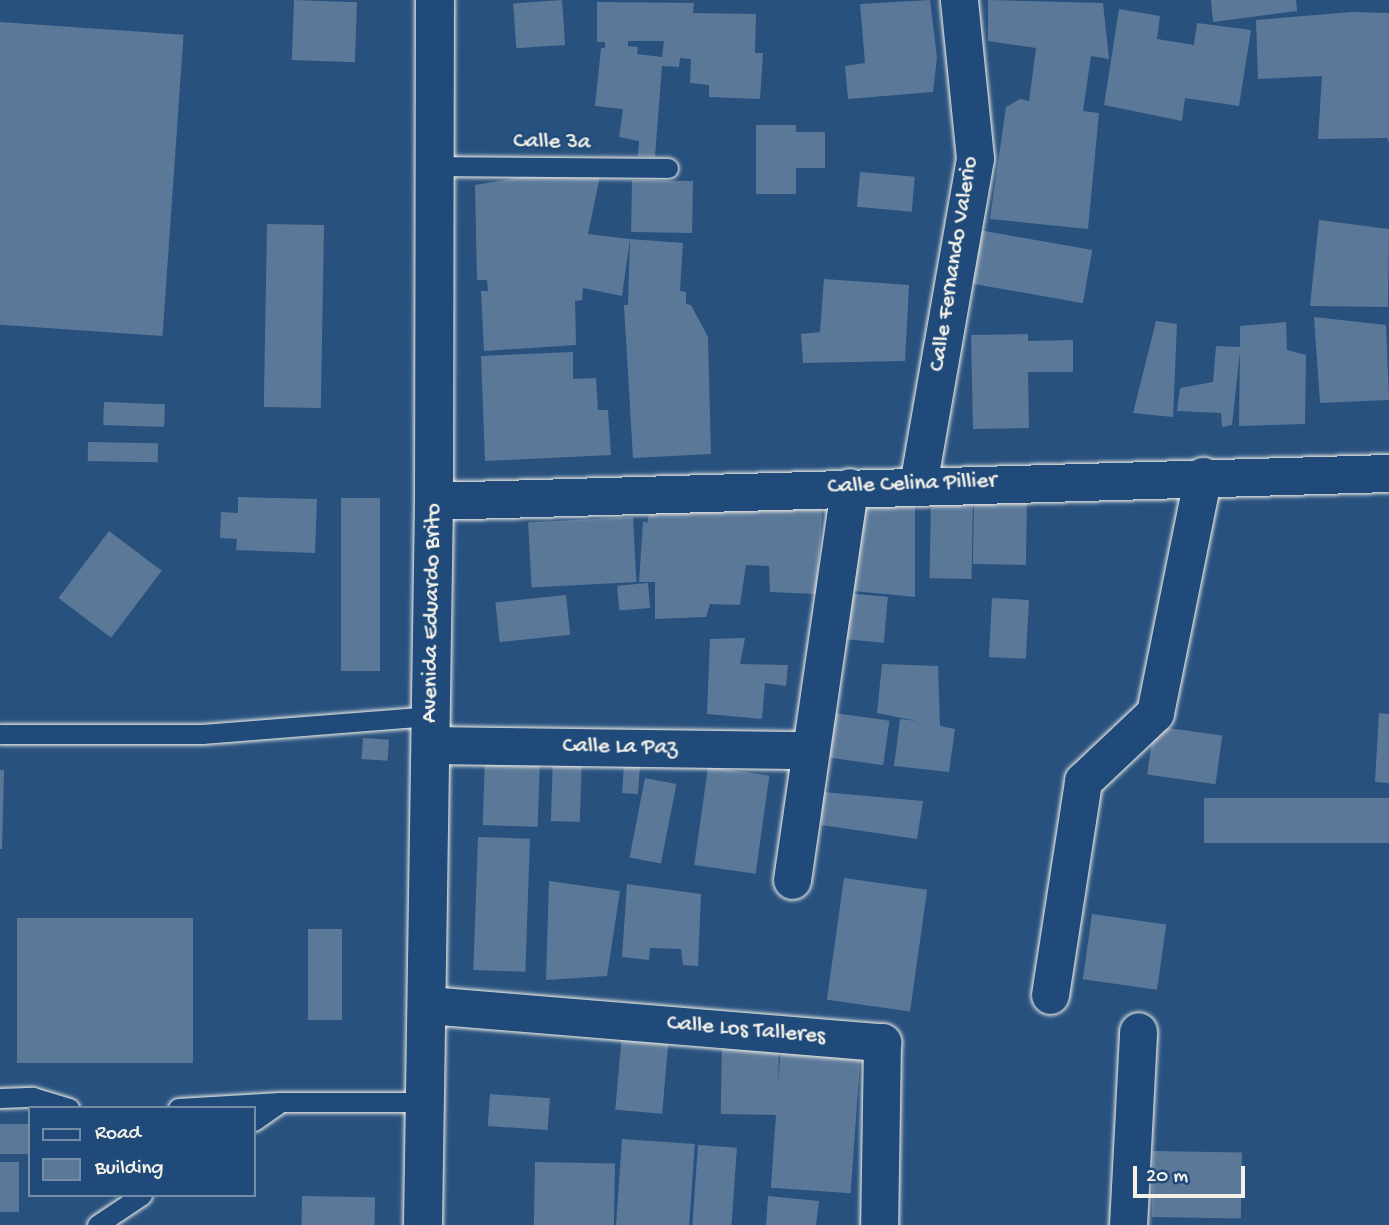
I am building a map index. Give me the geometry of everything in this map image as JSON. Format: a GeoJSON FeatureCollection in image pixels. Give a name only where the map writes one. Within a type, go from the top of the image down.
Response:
{"type":"FeatureCollection","features":[{"type":"Feature","properties":{"kind":"street","name":"Avenida Eduardo Brito"},"geometry":{"type":"LineString","coordinates":[[423,1225],[432,730],[435,0]]}},
{"type":"Feature","properties":{"kind":"street","name":"Calle Fernando Valerio"},"geometry":{"type":"LineString","coordinates":[[918,485],[975,158],[959,0]]}},
{"type":"Feature","properties":{"kind":"street","name":"Calle Celina Pillier"},"geometry":{"type":"LineString","coordinates":[[434,501],[1203,475],[1389,473]]}},
{"type":"Feature","properties":{"kind":"street"},"geometry":{"type":"LineString","coordinates":[[1050,995],[1083,781],[1155,713],[1203,475]]}},
{"type":"Feature","properties":{"kind":"street"},"geometry":{"type":"LineString","coordinates":[[792,880],[849,487]]}},
{"type":"Feature","properties":{"kind":"street","name":"Calle La Paz"},"geometry":{"type":"LineString","coordinates":[[432,730],[809,750]]}},
{"type":"Feature","properties":{"kind":"street","name":"Calle Los Talleres"},"geometry":{"type":"LineString","coordinates":[[428,1005],[882,1042],[879,1225]]}},
{"type":"Feature","properties":{"kind":"street"},"geometry":{"type":"LineString","coordinates":[[1128,1225],[1138,1031]]}},
{"type":"Feature","properties":{"kind":"lane","name":"Calle 3a"},"geometry":{"type":"LineString","coordinates":[[435,166],[668,169]]}},
{"type":"Feature","properties":{"kind":"lane"},"geometry":{"type":"LineString","coordinates":[[0,734],[432,730]]}},
{"type":"Feature","properties":{"kind":"lane"},"geometry":{"type":"LineString","coordinates":[[0,1098],[33,1097],[62,1106]]}},
{"type":"Feature","properties":{"kind":"lane"},"geometry":{"type":"LineString","coordinates":[[212,1106],[281,1102],[426,1102]]}},
{"type":"Feature","properties":{"kind":"lane"},"geometry":{"type":"LineString","coordinates":[[256,1120],[281,1102]]}},
{"type":"Feature","properties":{"kind":"lane"},"geometry":{"type":"LineString","coordinates":[[97,1225],[139,1197]]}},
{"type":"Feature","properties":{"kind":"building"},"geometry":{"type":"Polygon","coordinates":[[[294,0],[357,2],[355,62],[292,60],[294,0]]]}},
{"type":"Feature","properties":{"kind":"building"},"geometry":{"type":"Polygon","coordinates":[[[562,0],[565,45],[516,48],[513,3],[562,0]]]}},
{"type":"Feature","properties":{"kind":"building"},"geometry":{"type":"Polygon","coordinates":[[[930,0],[937,57],[933,92],[848,99],[845,66],[865,63],[860,4],[930,0]]]}},
{"type":"Feature","properties":{"kind":"building"},"geometry":{"type":"Polygon","coordinates":[[[988,0],[1103,3],[1109,59],[1091,56],[1083,111],[1099,113],[1088,229],[990,219],[1006,107],[1020,99],[1029,101],[1036,48],[988,41],[988,0]]]}},
{"type":"Feature","properties":{"kind":"building"},"geometry":{"type":"Polygon","coordinates":[[[1211,0],[1296,0],[1297,11],[1213,22],[1211,0]]]}},
{"type":"Feature","properties":{"kind":"building"},"geometry":{"type":"Polygon","coordinates":[[[597,2],[694,3],[693,13],[756,14],[755,53],[763,53],[760,99],[709,97],[709,85],[690,83],[691,59],[680,58],[679,67],[662,66],[655,157],[638,156],[639,141],[619,137],[623,109],[595,106],[601,48],[605,48],[605,42],[597,42],[597,2]],[[628,41],[628,46],[638,47],[637,54],[662,57],[664,41],[628,41]]]}},
{"type":"Feature","properties":{"kind":"building"},"geometry":{"type":"Polygon","coordinates":[[[1119,9],[1160,16],[1157,39],[1194,45],[1197,23],[1251,30],[1239,106],[1185,98],[1182,121],[1104,105],[1119,9]]]}},
{"type":"Feature","properties":{"kind":"building"},"geometry":{"type":"Polygon","coordinates":[[[1352,12],[1389,13],[1389,143],[1387,138],[1318,139],[1322,76],[1258,79],[1256,20],[1352,12]]]}},
{"type":"Feature","properties":{"kind":"building"},"geometry":{"type":"Polygon","coordinates":[[[0,22],[184,35],[162,336],[0,325],[0,22]]]}},
{"type":"Feature","properties":{"kind":"building"},"geometry":{"type":"Polygon","coordinates":[[[756,125],[796,125],[796,132],[825,132],[825,168],[796,168],[796,194],[756,194],[756,125]]]}},
{"type":"Feature","properties":{"kind":"building"},"geometry":{"type":"Polygon","coordinates":[[[551,172],[552,177],[600,176],[588,234],[630,239],[622,296],[583,288],[582,300],[575,301],[576,345],[484,351],[481,291],[488,291],[487,280],[477,280],[475,185],[551,172]]]}},
{"type":"Feature","properties":{"kind":"building"},"geometry":{"type":"Polygon","coordinates":[[[860,172],[915,177],[912,212],[857,207],[860,172]]]}},
{"type":"Feature","properties":{"kind":"building"},"geometry":{"type":"Polygon","coordinates":[[[632,180],[693,181],[692,233],[631,232],[632,180]]]}},
{"type":"Feature","properties":{"kind":"building"},"geometry":{"type":"Polygon","coordinates":[[[1319,220],[1389,229],[1388,307],[1310,306],[1319,220]]]}},
{"type":"Feature","properties":{"kind":"building"},"geometry":{"type":"Polygon","coordinates":[[[267,224],[324,225],[321,408],[264,407],[267,224]]]}},
{"type":"Feature","properties":{"kind":"building"},"geometry":{"type":"Polygon","coordinates":[[[979,230],[1092,250],[1083,303],[970,283],[979,230]]]}},
{"type":"Feature","properties":{"kind":"building"},"geometry":{"type":"Polygon","coordinates":[[[630,239],[683,243],[680,291],[686,292],[686,304],[691,305],[708,337],[711,454],[633,458],[624,305],[628,305],[630,239]]]}},
{"type":"Feature","properties":{"kind":"building"},"geometry":{"type":"Polygon","coordinates":[[[824,279],[909,285],[905,361],[803,363],[801,334],[820,332],[824,279]]]}},
{"type":"Feature","properties":{"kind":"building"},"geometry":{"type":"Polygon","coordinates":[[[1314,317],[1386,325],[1389,400],[1320,403],[1314,317]]]}},
{"type":"Feature","properties":{"kind":"building"},"geometry":{"type":"Polygon","coordinates":[[[1156,321],[1177,324],[1173,417],[1133,413],[1156,321]]]}},
{"type":"Feature","properties":{"kind":"building"},"geometry":{"type":"Polygon","coordinates":[[[1286,322],[1287,350],[1306,355],[1305,424],[1239,426],[1240,351],[1232,425],[1222,427],[1221,413],[1177,411],[1180,388],[1213,382],[1216,346],[1240,347],[1240,326],[1286,322]]]}},
{"type":"Feature","properties":{"kind":"building"},"geometry":{"type":"Polygon","coordinates":[[[1028,334],[1028,341],[1073,340],[1073,372],[1028,372],[1029,428],[973,429],[971,335],[1028,334]]]}},
{"type":"Feature","properties":{"kind":"building"},"geometry":{"type":"Polygon","coordinates":[[[573,352],[573,379],[596,378],[598,410],[608,410],[611,455],[485,461],[481,356],[573,352]]]}},
{"type":"Feature","properties":{"kind":"building"},"geometry":{"type":"Polygon","coordinates":[[[104,402],[165,404],[164,427],[103,425],[104,402]]]}},
{"type":"Feature","properties":{"kind":"building"},"geometry":{"type":"Polygon","coordinates":[[[88,442],[158,443],[158,462],[88,461],[88,442]]]}},
{"type":"Feature","properties":{"kind":"building"},"geometry":{"type":"Polygon","coordinates":[[[931,494],[973,495],[972,579],[930,578],[931,494]]]}},
{"type":"Feature","properties":{"kind":"building"},"geometry":{"type":"Polygon","coordinates":[[[238,497],[317,499],[315,553],[236,550],[237,539],[220,538],[221,512],[238,513],[238,497]]]}},
{"type":"Feature","properties":{"kind":"building"},"geometry":{"type":"Polygon","coordinates":[[[341,498],[380,498],[380,671],[341,671],[341,498]]]}},
{"type":"Feature","properties":{"kind":"building"},"geometry":{"type":"Polygon","coordinates":[[[974,500],[1027,501],[1026,565],[973,564],[974,500]]]}},
{"type":"Feature","properties":{"kind":"building"},"geometry":{"type":"Polygon","coordinates":[[[915,501],[915,597],[843,590],[853,502],[915,501]]]}},
{"type":"Feature","properties":{"kind":"building"},"geometry":{"type":"Polygon","coordinates":[[[823,504],[816,594],[770,592],[769,566],[746,565],[740,605],[710,604],[706,617],[655,619],[655,582],[639,582],[643,521],[647,523],[650,510],[823,504]]]}},
{"type":"Feature","properties":{"kind":"building"},"geometry":{"type":"Polygon","coordinates":[[[633,517],[636,582],[532,587],[528,522],[633,517]]]}},
{"type":"Feature","properties":{"kind":"building"},"geometry":{"type":"Polygon","coordinates":[[[109,531],[162,571],[111,638],[58,598],[109,531]]]}},
{"type":"Feature","properties":{"kind":"building"},"geometry":{"type":"Polygon","coordinates":[[[648,583],[650,608],[619,611],[617,586],[648,583]]]}},
{"type":"Feature","properties":{"kind":"building"},"geometry":{"type":"Polygon","coordinates":[[[844,593],[888,597],[884,643],[840,639],[844,593]]]}},
{"type":"Feature","properties":{"kind":"building"},"geometry":{"type":"Polygon","coordinates":[[[566,595],[570,635],[500,642],[495,602],[566,595]]]}},
{"type":"Feature","properties":{"kind":"building"},"geometry":{"type":"Polygon","coordinates":[[[992,598],[1029,600],[1026,659],[989,657],[992,598]]]}},
{"type":"Feature","properties":{"kind":"building"},"geometry":{"type":"Polygon","coordinates":[[[745,638],[740,664],[788,665],[786,686],[765,683],[762,719],[707,714],[710,639],[745,638]]]}},
{"type":"Feature","properties":{"kind":"building"},"geometry":{"type":"Polygon","coordinates":[[[882,664],[938,666],[940,726],[955,729],[949,772],[894,766],[900,719],[917,721],[877,713],[882,664]]]}},
{"type":"Feature","properties":{"kind":"building"},"geometry":{"type":"Polygon","coordinates":[[[835,713],[889,721],[883,765],[829,758],[835,713]]]}},
{"type":"Feature","properties":{"kind":"building"},"geometry":{"type":"Polygon","coordinates":[[[1379,713],[1389,714],[1389,783],[1375,782],[1379,713]]]}},
{"type":"Feature","properties":{"kind":"building"},"geometry":{"type":"Polygon","coordinates":[[[1154,726],[1222,736],[1216,784],[1147,775],[1154,726]]]}},
{"type":"Feature","properties":{"kind":"building"},"geometry":{"type":"Polygon","coordinates":[[[363,738],[389,740],[387,761],[362,759],[363,738]]]}},
{"type":"Feature","properties":{"kind":"building"},"geometry":{"type":"Polygon","coordinates":[[[553,757],[582,758],[580,822],[551,821],[553,757]]]}},
{"type":"Feature","properties":{"kind":"building"},"geometry":{"type":"Polygon","coordinates":[[[485,758],[540,760],[538,827],[483,825],[485,758]]]}},
{"type":"Feature","properties":{"kind":"building"},"geometry":{"type":"Polygon","coordinates":[[[624,764],[640,765],[638,794],[622,793],[624,764]]]}},
{"type":"Feature","properties":{"kind":"building"},"geometry":{"type":"Polygon","coordinates":[[[708,767],[769,776],[756,874],[694,865],[708,767]]]}},
{"type":"Feature","properties":{"kind":"building"},"geometry":{"type":"Polygon","coordinates":[[[0,770],[4,770],[2,849],[0,849],[0,770]]]}},
{"type":"Feature","properties":{"kind":"building"},"geometry":{"type":"Polygon","coordinates":[[[645,778],[676,784],[661,864],[630,858],[645,778]]]}},
{"type":"Feature","properties":{"kind":"building"},"geometry":{"type":"Polygon","coordinates":[[[823,792],[923,801],[917,839],[821,825],[823,792]]]}},
{"type":"Feature","properties":{"kind":"building"},"geometry":{"type":"Polygon","coordinates":[[[1204,798],[1389,798],[1389,843],[1204,843],[1204,798]]]}},
{"type":"Feature","properties":{"kind":"building"},"geometry":{"type":"Polygon","coordinates":[[[478,837],[530,839],[525,972],[473,970],[478,837]]]}},
{"type":"Feature","properties":{"kind":"building"},"geometry":{"type":"Polygon","coordinates":[[[844,878],[927,890],[910,1011],[827,1000],[844,878]]]}},
{"type":"Feature","properties":{"kind":"building"},"geometry":{"type":"Polygon","coordinates":[[[549,881],[620,891],[607,976],[546,980],[549,881]]]}},
{"type":"Feature","properties":{"kind":"building"},"geometry":{"type":"Polygon","coordinates":[[[627,884],[701,894],[698,966],[683,965],[681,949],[650,948],[649,960],[622,957],[627,884]]]}},
{"type":"Feature","properties":{"kind":"building"},"geometry":{"type":"Polygon","coordinates":[[[1092,914],[1166,924],[1157,990],[1083,979],[1092,914]]]}},
{"type":"Feature","properties":{"kind":"building"},"geometry":{"type":"Polygon","coordinates":[[[17,918],[193,918],[193,1063],[17,1063],[17,918]]]}},
{"type":"Feature","properties":{"kind":"building"},"geometry":{"type":"Polygon","coordinates":[[[308,929],[342,929],[342,1020],[308,1020],[308,929]]]}},
{"type":"Feature","properties":{"kind":"building"},"geometry":{"type":"Polygon","coordinates":[[[622,1033],[669,1037],[662,1114],[615,1110],[622,1033]]]}},
{"type":"Feature","properties":{"kind":"building"},"geometry":{"type":"Polygon","coordinates":[[[722,1039],[779,1040],[778,1115],[721,1114],[722,1039]]]}},
{"type":"Feature","properties":{"kind":"building"},"geometry":{"type":"Polygon","coordinates":[[[781,1043],[861,1049],[851,1193],[771,1188],[781,1043]]]}},
{"type":"Feature","properties":{"kind":"building"},"geometry":{"type":"Polygon","coordinates":[[[490,1094],[550,1098],[548,1130],[488,1126],[490,1094]]]}},
{"type":"Feature","properties":{"kind":"building"},"geometry":{"type":"Polygon","coordinates":[[[0,1124],[28,1124],[28,1154],[0,1154],[0,1124]]]}},
{"type":"Feature","properties":{"kind":"building"},"geometry":{"type":"Polygon","coordinates":[[[622,1139],[695,1144],[689,1225],[616,1225],[622,1139]]]}},
{"type":"Feature","properties":{"kind":"building"},"geometry":{"type":"Polygon","coordinates":[[[698,1145],[737,1148],[732,1225],[692,1225],[698,1145]]]}},
{"type":"Feature","properties":{"kind":"building"},"geometry":{"type":"Polygon","coordinates":[[[1153,1151],[1242,1153],[1241,1219],[1152,1217],[1153,1151]]]}},
{"type":"Feature","properties":{"kind":"building"},"geometry":{"type":"Polygon","coordinates":[[[0,1162],[19,1162],[19,1212],[0,1212],[0,1162]]]}},
{"type":"Feature","properties":{"kind":"building"},"geometry":{"type":"Polygon","coordinates":[[[535,1162],[615,1163],[614,1225],[534,1225],[535,1162]]]}},
{"type":"Feature","properties":{"kind":"building"},"geometry":{"type":"Polygon","coordinates":[[[302,1196],[375,1197],[375,1225],[301,1225],[302,1196]]]}},
{"type":"Feature","properties":{"kind":"building"},"geometry":{"type":"Polygon","coordinates":[[[768,1196],[819,1201],[816,1225],[766,1225],[768,1196]]]}}]}
